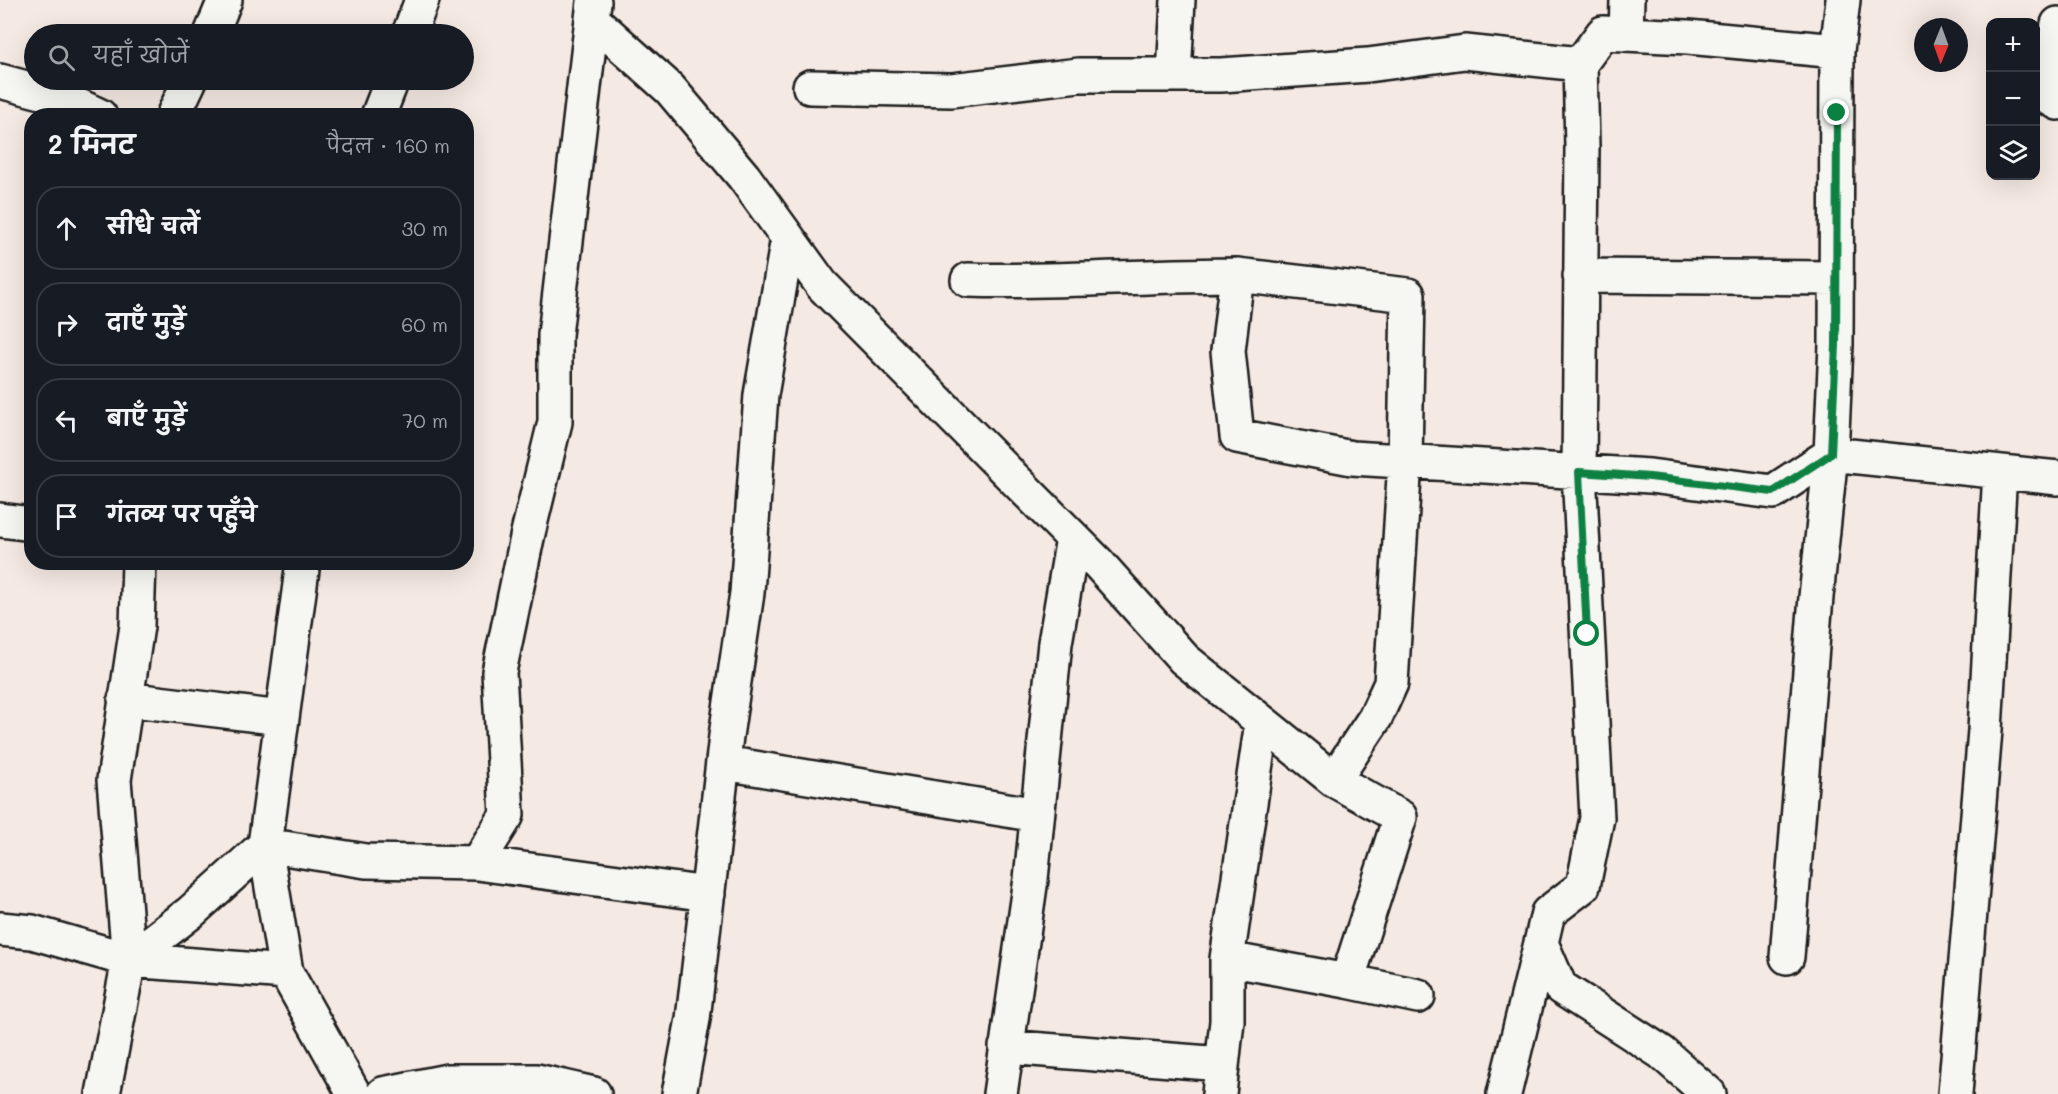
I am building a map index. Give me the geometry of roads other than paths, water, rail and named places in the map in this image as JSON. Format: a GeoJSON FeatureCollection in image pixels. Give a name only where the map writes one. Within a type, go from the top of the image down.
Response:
{"type":"FeatureCollection","features":[{"type":"Feature","properties":{"kind":"street"},"geometry":{"type":"LineString","coordinates":[[215,24],[225,0]]}},
{"type":"Feature","properties":{"kind":"street"},"geometry":{"type":"LineString","coordinates":[[413,24],[422,0]]}},
{"type":"Feature","properties":{"kind":"street"},"geometry":{"type":"LineString","coordinates":[[1174,75],[1178,0]]}},
{"type":"Feature","properties":{"kind":"street"},"geometry":{"type":"LineString","coordinates":[[1626,0],[1626,34]]}},
{"type":"Feature","properties":{"kind":"street"},"geometry":{"type":"LineString","coordinates":[[1787,957],[1815,609],[1831,454],[1836,278],[1837,51],[1843,0]]}},
{"type":"Feature","properties":{"kind":"street"},"geometry":{"type":"LineString","coordinates":[[2057,0],[2058,17]]}},
{"type":"Feature","properties":{"kind":"street"},"geometry":{"type":"LineString","coordinates":[[593,10],[670,89],[744,177],[822,285],[1073,538],[1184,659],[1334,780],[1400,817],[1347,981]]}},
{"type":"Feature","properties":{"kind":"street"},"geometry":{"type":"LineString","coordinates":[[477,863],[507,816],[499,672],[555,422],[555,335],[593,10]]}},
{"type":"Feature","properties":{"kind":"street"},"geometry":{"type":"LineString","coordinates":[[2058,24],[2047,96],[2058,103]]}},
{"type":"Feature","properties":{"kind":"street"},"geometry":{"type":"LineString","coordinates":[[1504,1094],[1548,913],[1583,886],[1597,818],[1579,472],[1582,147],[1580,64],[1603,33],[1688,37],[1837,51]]}},
{"type":"Feature","properties":{"kind":"street"},"geometry":{"type":"LineString","coordinates":[[810,87],[951,90],[1079,75],[1221,75],[1368,65],[1465,52],[1580,64]]}},
{"type":"Feature","properties":{"kind":"street"},"geometry":{"type":"LineString","coordinates":[[0,81],[24,87]]}},
{"type":"Feature","properties":{"kind":"street"},"geometry":{"type":"LineString","coordinates":[[34,90],[60,97],[83,108]]}},
{"type":"Feature","properties":{"kind":"street"},"geometry":{"type":"LineString","coordinates":[[177,108],[185,90]]}},
{"type":"Feature","properties":{"kind":"street"},"geometry":{"type":"LineString","coordinates":[[381,108],[388,90]]}},
{"type":"Feature","properties":{"kind":"street"},"geometry":{"type":"LineString","coordinates":[[679,1094],[693,1019],[747,593],[761,395],[788,238]]}},
{"type":"Feature","properties":{"kind":"street"},"geometry":{"type":"LineString","coordinates":[[968,280],[1014,281],[1162,275],[1237,275],[1408,295],[1405,461],[1391,683],[1375,718],[1334,780]]}},
{"type":"Feature","properties":{"kind":"street"},"geometry":{"type":"LineString","coordinates":[[1237,275],[1228,351],[1237,436],[1352,458],[1650,477],[1773,492],[1831,454],[2058,478]]}},
{"type":"Feature","properties":{"kind":"street"},"geometry":{"type":"LineString","coordinates":[[1580,276],[1836,278]]}},
{"type":"Feature","properties":{"kind":"street"},"geometry":{"type":"LineString","coordinates":[[1955,1094],[1984,730],[2000,472]]}},
{"type":"Feature","properties":{"kind":"street"},"geometry":{"type":"LineString","coordinates":[[0,520],[24,523]]}},
{"type":"Feature","properties":{"kind":"street"},"geometry":{"type":"LineString","coordinates":[[1000,1094],[1020,969],[1055,643],[1073,538]]}},
{"type":"Feature","properties":{"kind":"street"},"geometry":{"type":"LineString","coordinates":[[103,1094],[129,960],[114,780],[137,626],[140,570]]}},
{"type":"Feature","properties":{"kind":"street"},"geometry":{"type":"LineString","coordinates":[[302,570],[265,845],[286,972],[354,1094]]}},
{"type":"Feature","properties":{"kind":"street"},"geometry":{"type":"LineString","coordinates":[[125,699],[282,718]]}},
{"type":"Feature","properties":{"kind":"street"},"geometry":{"type":"LineString","coordinates":[[1006,1047],[1221,1079],[1227,1021],[1227,959],[1262,722]]}},
{"type":"Feature","properties":{"kind":"street"},"geometry":{"type":"LineString","coordinates":[[724,763],[1037,815]]}},
{"type":"Feature","properties":{"kind":"street"},"geometry":{"type":"LineString","coordinates":[[265,845],[366,861],[477,863],[708,894]]}},
{"type":"Feature","properties":{"kind":"street"},"geometry":{"type":"LineString","coordinates":[[129,960],[191,912],[265,845]]}},
{"type":"Feature","properties":{"kind":"street"},"geometry":{"type":"LineString","coordinates":[[0,929],[33,932],[129,960],[286,972]]}},
{"type":"Feature","properties":{"kind":"street"},"geometry":{"type":"LineString","coordinates":[[1540,943],[1560,987],[1661,1052],[1709,1094]]}},
{"type":"Feature","properties":{"kind":"street"},"geometry":{"type":"LineString","coordinates":[[1227,959],[1418,996]]}},
{"type":"Feature","properties":{"kind":"street"},"geometry":{"type":"LineString","coordinates":[[382,1094],[448,1081],[537,1081],[594,1094]]}}]}
